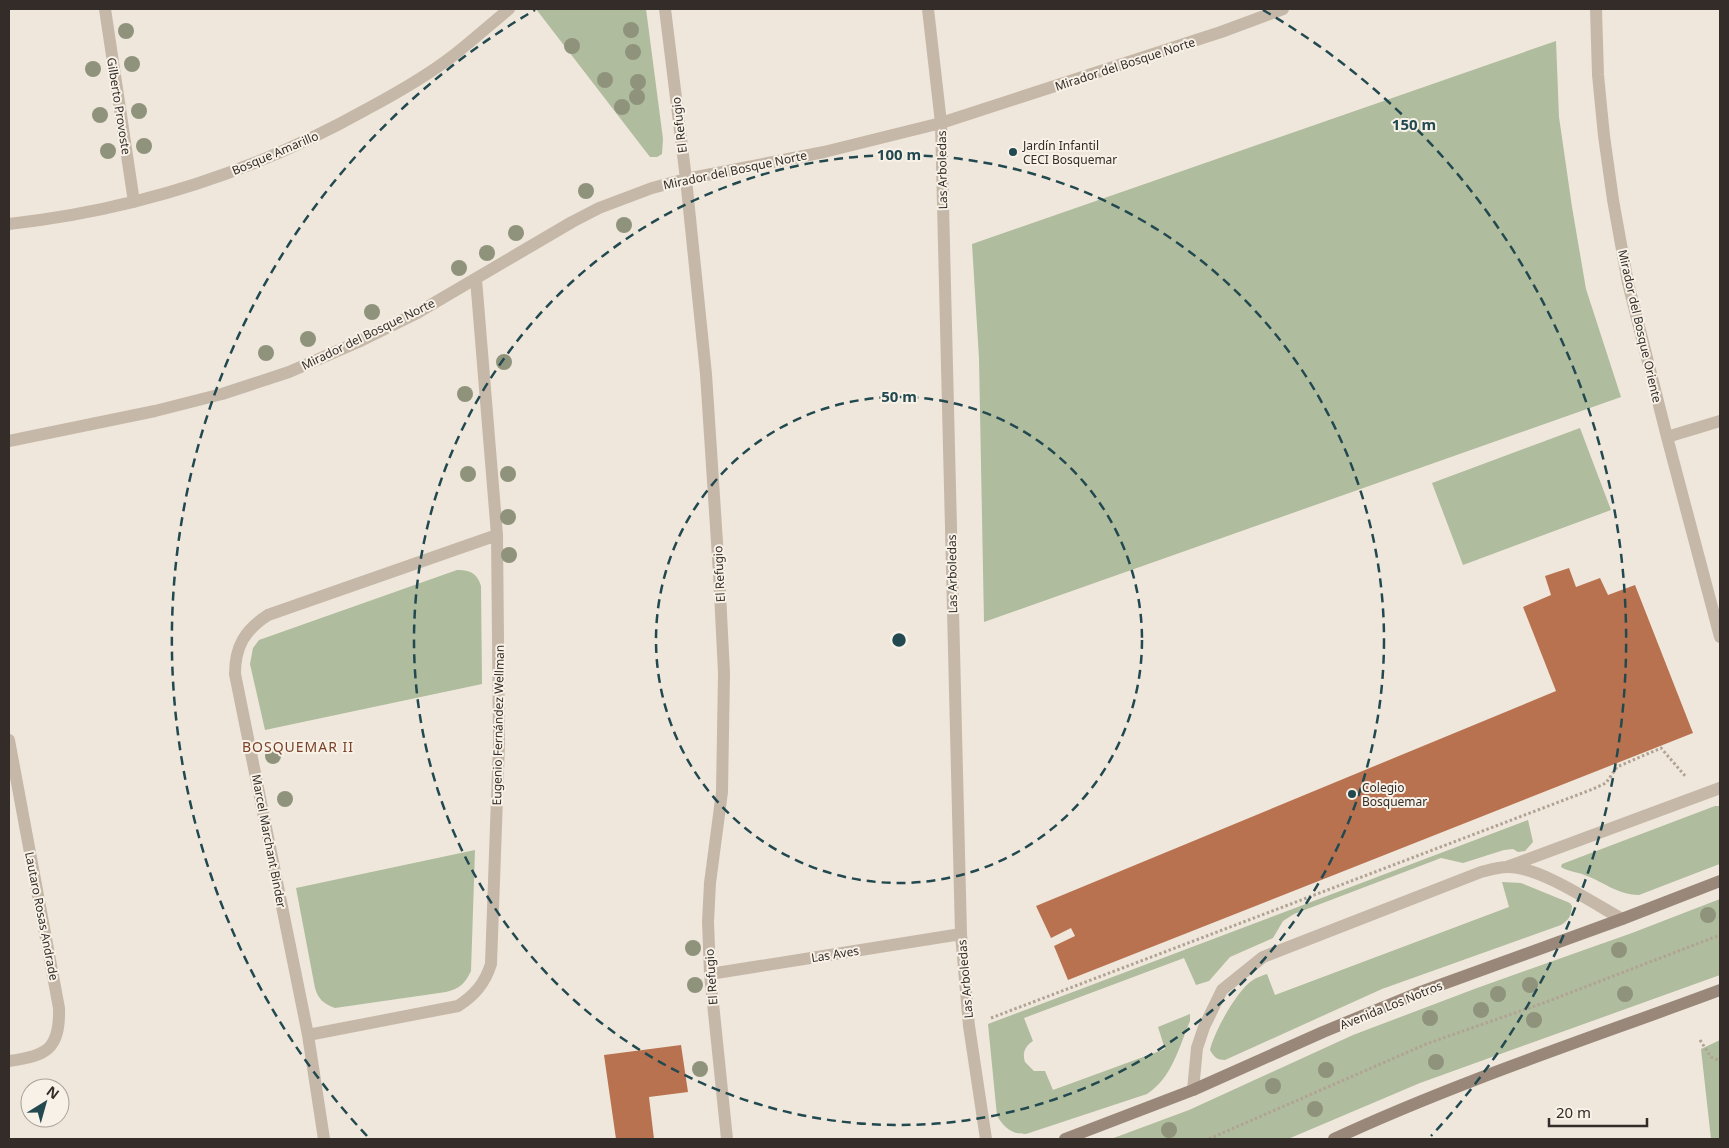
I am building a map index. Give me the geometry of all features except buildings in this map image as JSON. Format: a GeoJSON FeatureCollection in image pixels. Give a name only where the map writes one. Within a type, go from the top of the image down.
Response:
{"type":"FeatureCollection","features":[{"type":"Feature","properties":{"kind":"street","name":"Gilberto Provoste"},"geometry":{"type":"LineString","coordinates":[[105,9],[134,202]]}},
{"type":"Feature","properties":{"kind":"street","name":"Bosque Amarillo"},"geometry":{"type":"LineString","coordinates":[[9,224],[83,214],[134,202],[214,179],[277,154],[338,126],[396,93],[453,56],[509,9]]}},
{"type":"Feature","properties":{"kind":"street","name":"El Refugio"},"geometry":{"type":"LineString","coordinates":[[665,9],[686,179],[706,374],[719,574],[724,673],[722,792],[710,883],[708,922],[710,974],[727,1139]]}},
{"type":"Feature","properties":{"kind":"street","name":"Las Arboledas"},"geometry":{"type":"LineString","coordinates":[[928,9],[941,123],[961,934],[969,1026],[986,1139]]}},
{"type":"Feature","properties":{"kind":"street","name":"Mirador del Bosque Norte"},"geometry":{"type":"LineString","coordinates":[[9,441],[155,411],[222,394],[289,372],[349,346],[417,313],[599,208],[652,188],[686,179],[824,152],[941,123],[1221,32],[1283,9]]}},
{"type":"Feature","properties":{"kind":"street","name":"Mirador del Bosque Oriente"},"geometry":{"type":"LineString","coordinates":[[1596,9],[1598,75],[1604,136],[1628,283],[1666,437],[1720,633]]}},
{"type":"Feature","properties":{"kind":"street","name":"Eugenio Fernández Wellman"},"geometry":{"type":"LineString","coordinates":[[308,1035],[458,1006],[472,997],[488,975],[492,952],[499,743],[497,535],[476,279]]}},
{"type":"Feature","properties":{"kind":"street"},"geometry":{"type":"LineString","coordinates":[[1666,437],[1720,421]]}},
{"type":"Feature","properties":{"kind":"street","name":"Marcel Marchant Binder"},"geometry":{"type":"LineString","coordinates":[[324,1139],[308,1035],[235,674],[238,648],[245,635],[255,623],[268,615],[497,535]]}},
{"type":"Feature","properties":{"kind":"street","name":"Lautaro Rosas Andrade"},"geometry":{"type":"LineString","coordinates":[[9,740],[59,1008],[59,1022],[56,1035],[45,1052],[31,1058],[9,1061]]}},
{"type":"Feature","properties":{"kind":"street"},"geometry":{"type":"LineString","coordinates":[[1193,1090],[1197,1048],[1204,1027],[1222,990],[1262,957],[1481,872],[1507,867],[1720,788]]}},
{"type":"Feature","properties":{"kind":"street"},"geometry":{"type":"LineString","coordinates":[[1507,867],[1531,871],[1551,880],[1622,919]]}},
{"type":"Feature","properties":{"kind":"street","name":"Avenida Los Notros"},"geometry":{"type":"LineString","coordinates":[[1065,1139],[1193,1090],[1323,1032],[1418,994],[1720,881]]}},
{"type":"Feature","properties":{"kind":"street","name":"Las Aves"},"geometry":{"type":"LineString","coordinates":[[710,974],[961,934]]}},
{"type":"Feature","properties":{"kind":"street"},"geometry":{"type":"LineString","coordinates":[[1334,1139],[1443,1092],[1720,990]]}},
{"type":"Feature","properties":{"kind":"path"},"geometry":{"type":"LineString","coordinates":[[969,1026],[1593,789],[1606,783],[1617,767],[1661,748],[1701,795]]}},
{"type":"Feature","properties":{"kind":"path"},"geometry":{"type":"LineString","coordinates":[[1209,1139],[1426,1044],[1546,1002],[1720,935]]}},
{"type":"Feature","properties":{"kind":"path"},"geometry":{"type":"LineString","coordinates":[[1700,1040],[1707,1053],[1720,1061]]}},
{"type":"Feature","properties":{"kind":"green space"},"geometry":{"type":"Polygon","coordinates":[[[536,9],[646,9],[663,139],[662,154],[657,157],[650,157],[536,9]]]}},
{"type":"Feature","properties":{"kind":"green space"},"geometry":{"type":"Polygon","coordinates":[[[1556,41],[1559,117],[1586,289],[1621,397],[984,622],[979,358],[972,244],[1556,41]]]}},
{"type":"Feature","properties":{"kind":"green space"},"geometry":{"type":"Polygon","coordinates":[[[1580,428],[1611,510],[1463,565],[1432,483],[1580,428]]]}},
{"type":"Feature","properties":{"kind":"green space"},"geometry":{"type":"Polygon","coordinates":[[[457,570],[475,575],[481,586],[482,684],[265,730],[250,664],[253,648],[259,640],[457,570]]]}},
{"type":"Feature","properties":{"kind":"green space"},"geometry":{"type":"Polygon","coordinates":[[[1715,806],[1720,806],[1720,864],[1639,895],[1619,891],[1561,867],[1562,864],[1715,806]]]}},
{"type":"Feature","properties":{"kind":"green space"},"geometry":{"type":"Polygon","coordinates":[[[1528,820],[1533,842],[1525,851],[1504,850],[1463,863],[1441,858],[1294,914],[1283,921],[1273,938],[1230,957],[1209,981],[1196,985],[1184,958],[1024,1018],[1033,1041],[1025,1050],[1025,1062],[1034,1071],[1045,1071],[1053,1090],[1165,1049],[1158,1027],[1190,1014],[1190,1021],[1169,1071],[1163,1080],[1147,1094],[1026,1134],[1009,1130],[997,1116],[988,1024],[1528,820]]]}},
{"type":"Feature","properties":{"kind":"green space"},"geometry":{"type":"Polygon","coordinates":[[[475,850],[471,971],[464,983],[446,992],[335,1008],[322,1001],[315,988],[296,888],[475,850]]]}},
{"type":"Feature","properties":{"kind":"green space"},"geometry":{"type":"Polygon","coordinates":[[[1502,882],[1521,883],[1570,903],[1572,906],[1569,917],[1561,925],[1382,989],[1225,1060],[1216,1058],[1210,1050],[1216,1033],[1233,1002],[1247,985],[1255,979],[1267,974],[1275,995],[1509,907],[1502,882]]]}},
{"type":"Feature","properties":{"kind":"green space"},"geometry":{"type":"Polygon","coordinates":[[[1720,899],[1720,975],[1420,1083],[1288,1139],[1111,1139],[1189,1110],[1353,1035],[1720,899]]]}},
{"type":"Feature","properties":{"kind":"green space"},"geometry":{"type":"Polygon","coordinates":[[[1720,1040],[1720,1139],[1711,1139],[1701,1049],[1720,1040]]]}},
{"type":"Feature","properties":{"kind":"place","name":"Jardín Infantil CECI Bosquemar"},"geometry":{"type":"Point","coordinates":[1013,152]}},
{"type":"Feature","properties":{"kind":"place","name":"Colegio Bosquemar"},"geometry":{"type":"Point","coordinates":[1352,794]}},
{"type":"Feature","properties":{"kind":"district","name":"BOSQUEMAR II"},"geometry":{"type":"Point","coordinates":[298,746]}}]}
